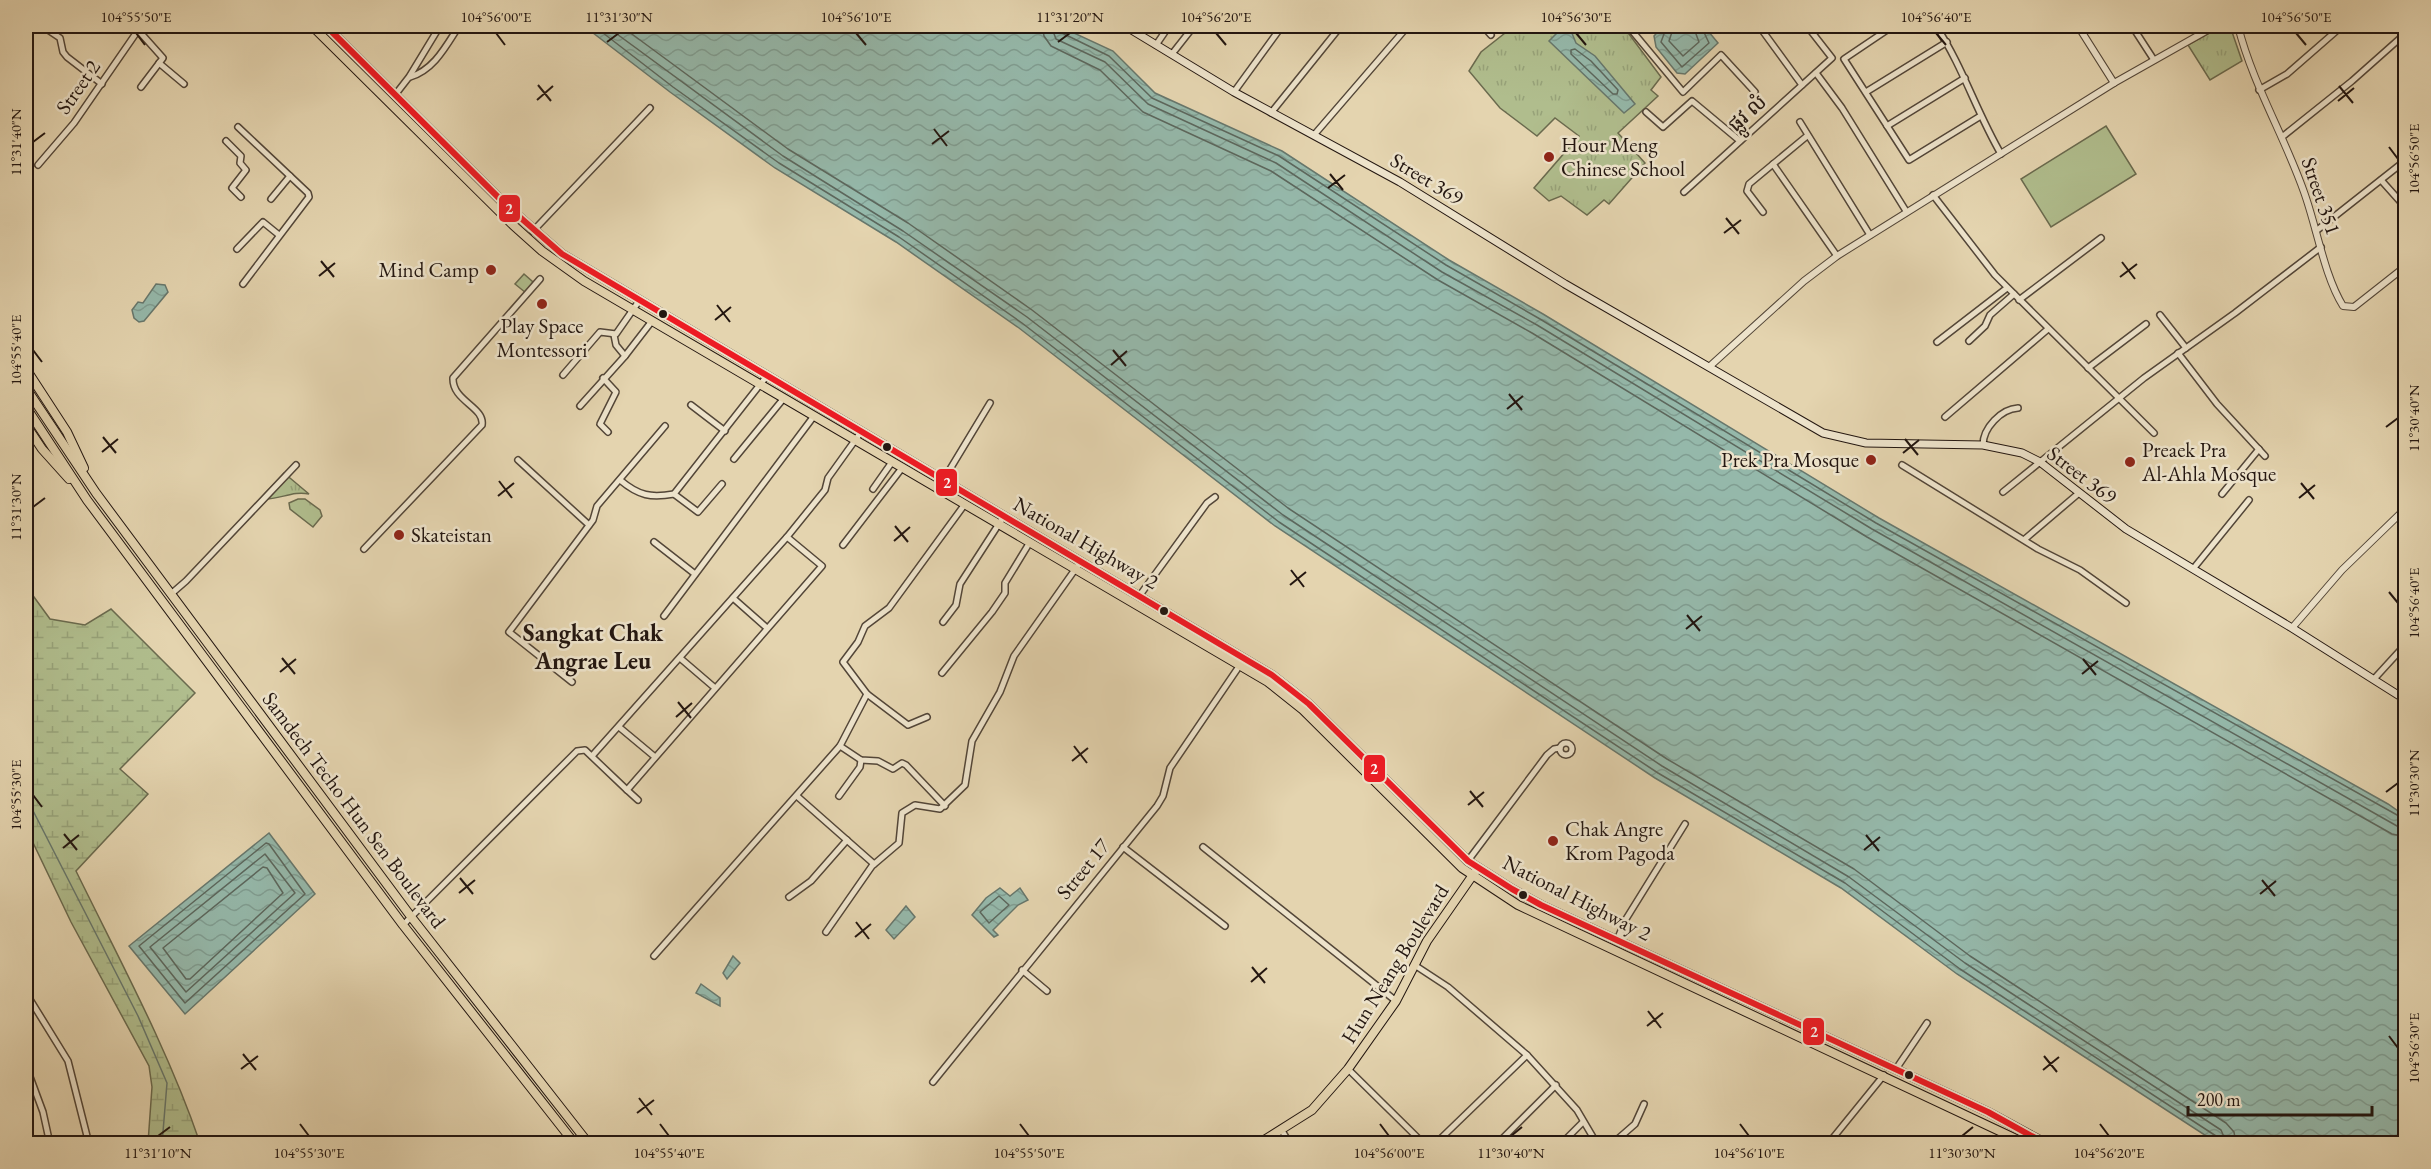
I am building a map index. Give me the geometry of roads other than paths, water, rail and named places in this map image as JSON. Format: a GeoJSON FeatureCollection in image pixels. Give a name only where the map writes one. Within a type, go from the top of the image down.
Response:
{"type":"FeatureCollection","features":[{"type":"Feature","properties":{"kind":"highway"},"geometry":{"type":"LineString","coordinates":[[26,369],[67,432],[96,493]]}},
{"type":"Feature","properties":{"kind":"highway"},"geometry":{"type":"LineString","coordinates":[[26,388],[96,493]]}},
{"type":"Feature","properties":{"kind":"highway"},"geometry":{"type":"LineString","coordinates":[[26,407],[87,500]]}},
{"type":"Feature","properties":{"kind":"highway"},"geometry":{"type":"LineString","coordinates":[[52,411],[26,426],[42,449],[87,500]]}},
{"type":"Feature","properties":{"kind":"highway","name":"Samdech Techo Hun Sen Boulevard"},"geometry":{"type":"LineString","coordinates":[[96,493],[412,918],[589,1143]]}},
{"type":"Feature","properties":{"kind":"highway","name":"Samdech Techo Hun Sen Boulevard"},"geometry":{"type":"LineString","coordinates":[[87,500],[402,925],[575,1143]]}},
{"type":"Feature","properties":{"kind":"main road","name":"National Highway 2"},"geometry":{"type":"LineString","coordinates":[[312,26],[500,213],[556,262],[652,321],[1076,569],[1282,682],[1310,704],[1468,861],[1478,868],[1523,896],[2009,1122],[2047,1143]]}},
{"type":"Feature","properties":{"kind":"main road","name":"National Highway 2"},"geometry":{"type":"LineString","coordinates":[[326,26],[533,231],[578,266],[1140,596],[1233,656],[1240,665],[1268,682],[1302,709],[1472,876],[1518,904],[2027,1143]]}},
{"type":"Feature","properties":{"kind":"main road","name":"Street 369"},"geometry":{"type":"LineString","coordinates":[[1125,26],[1233,92],[1400,182],[1565,284],[1807,425],[1845,440],[1889,444],[1983,445],[2022,453],[2040,462],[2126,529],[2292,628],[2406,700]]}},
{"type":"Feature","properties":{"kind":"main road"},"geometry":{"type":"LineString","coordinates":[[426,139],[433,132]]}},
{"type":"Feature","properties":{"kind":"main road"},"geometry":{"type":"LineString","coordinates":[[500,213],[507,206]]}},
{"type":"Feature","properties":{"kind":"main road","name":"Hun Neang Boulevard"},"geometry":{"type":"LineString","coordinates":[[1258,1143],[1312,1110],[1348,1069],[1396,1001],[1427,941],[1478,868]]}},
{"type":"Feature","properties":{"kind":"main road"},"geometry":{"type":"LineString","coordinates":[[1686,983],[1691,974]]}},
{"type":"Feature","properties":{"kind":"main road"},"geometry":{"type":"LineString","coordinates":[[1753,1013],[1758,1005]]}},
{"type":"Feature","properties":{"kind":"street"},"geometry":{"type":"LineString","coordinates":[[42,26],[60,38],[67,57],[102,84]]}},
{"type":"Feature","properties":{"kind":"street"},"geometry":{"type":"LineString","coordinates":[[395,94],[409,77],[440,26]]}},
{"type":"Feature","properties":{"kind":"street"},"geometry":{"type":"LineString","coordinates":[[409,77],[421,74],[431,66],[459,26]]}},
{"type":"Feature","properties":{"kind":"street"},"geometry":{"type":"LineString","coordinates":[[1156,45],[1169,26]]}},
{"type":"Feature","properties":{"kind":"street"},"geometry":{"type":"LineString","coordinates":[[1172,54],[1194,26]]}},
{"type":"Feature","properties":{"kind":"street"},"geometry":{"type":"LineString","coordinates":[[1233,92],[1282,26]]}},
{"type":"Feature","properties":{"kind":"street"},"geometry":{"type":"LineString","coordinates":[[1271,113],[1341,26]]}},
{"type":"Feature","properties":{"kind":"street"},"geometry":{"type":"LineString","coordinates":[[1314,135],[1408,26]]}},
{"type":"Feature","properties":{"kind":"street"},"geometry":{"type":"LineString","coordinates":[[1483,26],[1491,35]]}},
{"type":"Feature","properties":{"kind":"street"},"geometry":{"type":"LineString","coordinates":[[1628,26],[1683,92],[1740,141]]}},
{"type":"Feature","properties":{"kind":"street"},"geometry":{"type":"LineString","coordinates":[[1760,26],[1802,85]]}},
{"type":"Feature","properties":{"kind":"street","name":"ផ្លូវ លំ"},"geometry":{"type":"LineString","coordinates":[[1684,192],[1832,58],[1807,26]]}},
{"type":"Feature","properties":{"kind":"street"},"geometry":{"type":"LineString","coordinates":[[1893,26],[1844,59],[1909,160],[1979,117]]}},
{"type":"Feature","properties":{"kind":"street"},"geometry":{"type":"LineString","coordinates":[[1936,26],[1947,42],[1965,78],[1979,117],[2001,154]]}},
{"type":"Feature","properties":{"kind":"street"},"geometry":{"type":"LineString","coordinates":[[2078,26],[2114,83]]}},
{"type":"Feature","properties":{"kind":"street"},"geometry":{"type":"LineString","coordinates":[[2132,26],[2154,60]]}},
{"type":"Feature","properties":{"kind":"street"},"geometry":{"type":"LineString","coordinates":[[1709,367],[1804,281],[1837,256],[2114,83],[2214,26]]}},
{"type":"Feature","properties":{"kind":"street","name":"Street 351"},"geometry":{"type":"LineString","coordinates":[[2238,26],[2248,64],[2282,137],[2340,300],[2347,308],[2359,303],[2406,266]]}},
{"type":"Feature","properties":{"kind":"street"},"geometry":{"type":"LineString","coordinates":[[2259,90],[2287,74],[2342,26]]}},
{"type":"Feature","properties":{"kind":"street"},"geometry":{"type":"LineString","coordinates":[[139,28],[162,57],[141,87]]}},
{"type":"Feature","properties":{"kind":"street","name":"Street 2"},"geometry":{"type":"LineString","coordinates":[[38,165],[74,123],[139,28]]}},
{"type":"Feature","properties":{"kind":"street"},"geometry":{"type":"LineString","coordinates":[[2282,137],[2352,81],[2406,33]]}},
{"type":"Feature","properties":{"kind":"street"},"geometry":{"type":"LineString","coordinates":[[1866,93],[1947,42]]}},
{"type":"Feature","properties":{"kind":"street"},"geometry":{"type":"LineString","coordinates":[[1683,92],[1721,55],[1755,92]]}},
{"type":"Feature","properties":{"kind":"street"},"geometry":{"type":"LineString","coordinates":[[159,63],[184,84]]}},
{"type":"Feature","properties":{"kind":"street"},"geometry":{"type":"LineString","coordinates":[[1816,73],[1842,108],[1906,211]]}},
{"type":"Feature","properties":{"kind":"street"},"geometry":{"type":"LineString","coordinates":[[1887,126],[1965,78]]}},
{"type":"Feature","properties":{"kind":"street"},"geometry":{"type":"LineString","coordinates":[[1646,111],[1663,127],[1692,101]]}},
{"type":"Feature","properties":{"kind":"street"},"geometry":{"type":"LineString","coordinates":[[533,231],[650,108]]}},
{"type":"Feature","properties":{"kind":"street"},"geometry":{"type":"LineString","coordinates":[[1800,122],[1870,235]]}},
{"type":"Feature","properties":{"kind":"street"},"geometry":{"type":"LineString","coordinates":[[238,127],[308,193],[309,197],[243,284]]}},
{"type":"Feature","properties":{"kind":"street"},"geometry":{"type":"LineString","coordinates":[[1763,212],[1747,188],[1807,136]]}},
{"type":"Feature","properties":{"kind":"street"},"geometry":{"type":"LineString","coordinates":[[226,141],[241,156],[240,163],[246,170],[232,188],[241,197]]}},
{"type":"Feature","properties":{"kind":"street"},"geometry":{"type":"LineString","coordinates":[[2316,231],[2406,160]]}},
{"type":"Feature","properties":{"kind":"street"},"geometry":{"type":"LineString","coordinates":[[1773,164],[1837,256]]}},
{"type":"Feature","properties":{"kind":"street"},"geometry":{"type":"LineString","coordinates":[[271,199],[290,176]]}},
{"type":"Feature","properties":{"kind":"street"},"geometry":{"type":"LineString","coordinates":[[2381,180],[2406,208]]}},
{"type":"Feature","properties":{"kind":"street"},"geometry":{"type":"LineString","coordinates":[[1933,195],[1964,239],[2007,288],[2154,434]]}},
{"type":"Feature","properties":{"kind":"street"},"geometry":{"type":"LineString","coordinates":[[237,249],[263,222],[279,235]]}},
{"type":"Feature","properties":{"kind":"street"},"geometry":{"type":"LineString","coordinates":[[2019,300],[2101,238]]}},
{"type":"Feature","properties":{"kind":"street"},"geometry":{"type":"LineString","coordinates":[[2003,492],[2120,398],[2320,246]]}},
{"type":"Feature","properties":{"kind":"street"},"geometry":{"type":"LineString","coordinates":[[364,549],[482,425],[480,416],[455,392],[453,378],[540,279]]}},
{"type":"Feature","properties":{"kind":"street"},"geometry":{"type":"LineString","coordinates":[[1937,342],[2007,288]]}},
{"type":"Feature","properties":{"kind":"street"},"geometry":{"type":"LineString","coordinates":[[1969,341],[1985,327],[1990,315],[2014,294]]}},
{"type":"Feature","properties":{"kind":"street"},"geometry":{"type":"LineString","coordinates":[[625,356],[616,345],[614,335],[639,301]]}},
{"type":"Feature","properties":{"kind":"street"},"geometry":{"type":"LineString","coordinates":[[2160,315],[2186,348]]}},
{"type":"Feature","properties":{"kind":"street"},"geometry":{"type":"LineString","coordinates":[[580,406],[625,356],[652,321]]}},
{"type":"Feature","properties":{"kind":"street"},"geometry":{"type":"LineString","coordinates":[[2088,368],[2146,324]]}},
{"type":"Feature","properties":{"kind":"street"},"geometry":{"type":"LineString","coordinates":[[1945,417],[2048,330]]}},
{"type":"Feature","properties":{"kind":"street"},"geometry":{"type":"LineString","coordinates":[[563,375],[600,332],[614,335]]}},
{"type":"Feature","properties":{"kind":"street"},"geometry":{"type":"LineString","coordinates":[[2178,353],[2217,404],[2265,456]]}},
{"type":"Feature","properties":{"kind":"street"},"geometry":{"type":"LineString","coordinates":[[620,480],[642,496],[655,498],[674,494],[766,377]]}},
{"type":"Feature","properties":{"kind":"street"},"geometry":{"type":"LineString","coordinates":[[603,378],[616,392],[600,424],[608,432]]}},
{"type":"Feature","properties":{"kind":"street"},"geometry":{"type":"LineString","coordinates":[[734,459],[784,398]]}},
{"type":"Feature","properties":{"kind":"street"},"geometry":{"type":"LineString","coordinates":[[938,489],[990,403]]}},
{"type":"Feature","properties":{"kind":"street"},"geometry":{"type":"LineString","coordinates":[[691,405],[725,431]]}},
{"type":"Feature","properties":{"kind":"street"},"geometry":{"type":"LineString","coordinates":[[1983,445],[1986,433],[1997,417],[2010,408],[2018,408]]}},
{"type":"Feature","properties":{"kind":"street"},"geometry":{"type":"LineString","coordinates":[[664,616],[814,416]]}},
{"type":"Feature","properties":{"kind":"street"},"geometry":{"type":"LineString","coordinates":[[572,682],[509,632],[589,525],[597,506],[665,426]]}},
{"type":"Feature","properties":{"kind":"street"},"geometry":{"type":"LineString","coordinates":[[592,756],[787,537],[825,490],[828,478],[861,432]]}},
{"type":"Feature","properties":{"kind":"street"},"geometry":{"type":"LineString","coordinates":[[2222,494],[2259,449]]}},
{"type":"Feature","properties":{"kind":"street"},"geometry":{"type":"LineString","coordinates":[[518,460],[589,525]]}},
{"type":"Feature","properties":{"kind":"street"},"geometry":{"type":"LineString","coordinates":[[873,489],[892,462]]}},
{"type":"Feature","properties":{"kind":"street"},"geometry":{"type":"LineString","coordinates":[[171,594],[296,465]]}},
{"type":"Feature","properties":{"kind":"street"},"geometry":{"type":"LineString","coordinates":[[1902,465],[2038,549],[2080,570],[2126,603]]}},
{"type":"Feature","properties":{"kind":"street"},"geometry":{"type":"LineString","coordinates":[[843,545],[902,468]]}},
{"type":"Feature","properties":{"kind":"street"},"geometry":{"type":"LineString","coordinates":[[674,494],[698,512],[722,484]]}},
{"type":"Feature","properties":{"kind":"street"},"geometry":{"type":"LineString","coordinates":[[2025,539],[2079,494]]}},
{"type":"Feature","properties":{"kind":"street"},"geometry":{"type":"LineString","coordinates":[[1140,596],[1207,503],[1215,497]]}},
{"type":"Feature","properties":{"kind":"street"},"geometry":{"type":"LineString","coordinates":[[2193,568],[2249,500]]}},
{"type":"Feature","properties":{"kind":"street"},"geometry":{"type":"LineString","coordinates":[[927,717],[908,725],[867,694],[843,662],[858,642],[865,626],[890,608],[964,504]]}},
{"type":"Feature","properties":{"kind":"street"},"geometry":{"type":"LineString","coordinates":[[2292,628],[2342,570],[2406,508]]}},
{"type":"Feature","properties":{"kind":"street"},"geometry":{"type":"LineString","coordinates":[[943,622],[956,604],[960,584],[1004,516]]}},
{"type":"Feature","properties":{"kind":"street"},"geometry":{"type":"LineString","coordinates":[[627,790],[822,566],[787,537]]}},
{"type":"Feature","properties":{"kind":"street"},"geometry":{"type":"LineString","coordinates":[[654,542],[695,574]]}},
{"type":"Feature","properties":{"kind":"street"},"geometry":{"type":"LineString","coordinates":[[942,673],[1005,593],[1005,583],[1030,542]]}},
{"type":"Feature","properties":{"kind":"street"},"geometry":{"type":"LineString","coordinates":[[826,932],[874,864],[899,843],[902,813],[915,805],[940,809],[965,785],[972,741],[1000,692],[1014,656],[1081,561]]}},
{"type":"Feature","properties":{"kind":"street"},"geometry":{"type":"LineString","coordinates":[[732,598],[767,628]]}},
{"type":"Feature","properties":{"kind":"street"},"geometry":{"type":"LineString","coordinates":[[2374,679],[2406,644]]}},
{"type":"Feature","properties":{"kind":"street"},"geometry":{"type":"LineString","coordinates":[[680,658],[715,688]]}},
{"type":"Feature","properties":{"kind":"street","name":"Street 17"},"geometry":{"type":"LineString","coordinates":[[933,1082],[979,1028],[1022,970],[1161,800],[1170,768],[1240,665]]}},
{"type":"Feature","properties":{"kind":"street"},"geometry":{"type":"LineString","coordinates":[[654,957],[798,797],[840,746],[867,694]]}},
{"type":"Feature","properties":{"kind":"street"},"geometry":{"type":"LineString","coordinates":[[619,727],[655,757]]}},
{"type":"Feature","properties":{"kind":"street"},"geometry":{"type":"LineString","coordinates":[[840,746],[861,760],[878,762],[893,769],[902,763],[906,765],[945,806]]}},
{"type":"Feature","properties":{"kind":"street"},"geometry":{"type":"LineString","coordinates":[[1462,868],[1547,755],[1554,749],[1560,748]]}},
{"type":"Feature","properties":{"kind":"street"},"geometry":{"type":"LineString","coordinates":[[402,925],[412,918],[577,751],[585,750],[638,800]]}},
{"type":"Feature","properties":{"kind":"street"},"geometry":{"type":"LineString","coordinates":[[839,796],[860,767],[861,760]]}},
{"type":"Feature","properties":{"kind":"street"},"geometry":{"type":"LineString","coordinates":[[798,797],[874,864]]}},
{"type":"Feature","properties":{"kind":"street"},"geometry":{"type":"LineString","coordinates":[[1617,940],[1626,920],[1685,824]]}},
{"type":"Feature","properties":{"kind":"street"},"geometry":{"type":"LineString","coordinates":[[789,897],[811,881],[847,840]]}},
{"type":"Feature","properties":{"kind":"street"},"geometry":{"type":"LineString","coordinates":[[1123,847],[1225,926]]}},
{"type":"Feature","properties":{"kind":"street"},"geometry":{"type":"LineString","coordinates":[[1203,847],[1396,1001]]}},
{"type":"Feature","properties":{"kind":"street"},"geometry":{"type":"LineString","coordinates":[[1416,966],[1448,987],[1527,1055],[1556,1086],[1597,1143]]}},
{"type":"Feature","properties":{"kind":"street"},"geometry":{"type":"LineString","coordinates":[[1022,970],[1047,991]]}},
{"type":"Feature","properties":{"kind":"street"},"geometry":{"type":"LineString","coordinates":[[26,993],[68,1061],[89,1143]]}},
{"type":"Feature","properties":{"kind":"street"},"geometry":{"type":"LineString","coordinates":[[1896,1069],[1927,1023]]}},
{"type":"Feature","properties":{"kind":"street"},"geometry":{"type":"LineString","coordinates":[[1435,1143],[1527,1055]]}},
{"type":"Feature","properties":{"kind":"street"},"geometry":{"type":"LineString","coordinates":[[26,1066],[43,1112],[50,1143]]}},
{"type":"Feature","properties":{"kind":"street"},"geometry":{"type":"LineString","coordinates":[[1348,1069],[1424,1143]]}},
{"type":"Feature","properties":{"kind":"street"},"geometry":{"type":"LineString","coordinates":[[1828,1143],[1884,1075]]}},
{"type":"Feature","properties":{"kind":"street"},"geometry":{"type":"LineString","coordinates":[[1497,1143],[1556,1086]]}},
{"type":"Feature","properties":{"kind":"street"},"geometry":{"type":"LineString","coordinates":[[1612,1143],[1635,1124],[1644,1104]]}},
{"type":"Feature","properties":{"kind":"street"},"geometry":{"type":"LineString","coordinates":[[1561,1143],[1583,1122]]}},
{"type":"Feature","properties":{"kind":"street"},"geometry":{"type":"LineString","coordinates":[[1281,1129],[1289,1143]]}},
{"type":"Feature","properties":{"kind":"water"},"geometry":{"type":"Polygon","coordinates":[[[584,26],[1059,26],[1113,51],[1155,93],[1282,151],[1449,260],[1543,314],[1879,518],[2388,804],[2405,816],[2405,1143],[2217,1143],[1957,974],[1841,888],[1655,778],[1275,526],[1019,328],[896,242],[775,168],[584,26]]]}},
{"type":"Feature","properties":{"kind":"water"},"geometry":{"type":"Polygon","coordinates":[[[1564,26],[1569,26],[1576,43],[1595,56],[1635,104],[1624,113],[1549,41],[1564,26]]]}},
{"type":"Feature","properties":{"kind":"water"},"geometry":{"type":"Polygon","coordinates":[[[1663,26],[1704,26],[1718,43],[1685,74],[1677,73],[1656,47],[1654,36],[1663,26]]]}},
{"type":"Feature","properties":{"kind":"water"},"geometry":{"type":"Polygon","coordinates":[[[156,284],[165,285],[168,292],[144,321],[139,322],[134,318],[132,310],[138,302],[143,303],[156,284]]]}},
{"type":"Feature","properties":{"kind":"water"},"geometry":{"type":"Polygon","coordinates":[[[269,833],[315,894],[185,1014],[129,946],[269,833]]]}},
{"type":"Feature","properties":{"kind":"water"},"geometry":{"type":"Polygon","coordinates":[[[1000,888],[1010,896],[1020,888],[1028,900],[1018,905],[993,930],[998,935],[994,937],[972,915],[986,898],[1000,888]]]}},
{"type":"Feature","properties":{"kind":"water"},"geometry":{"type":"Polygon","coordinates":[[[906,906],[915,917],[894,939],[886,930],[906,906]]]}},
{"type":"Feature","properties":{"kind":"water"},"geometry":{"type":"Polygon","coordinates":[[[733,956],[740,963],[727,979],[723,973],[733,956]]]}},
{"type":"Feature","properties":{"kind":"water"},"geometry":{"type":"Polygon","coordinates":[[[701,984],[720,998],[720,1006],[696,993],[701,984]]]}},
{"type":"Feature","properties":{"kind":"waterway"},"geometry":{"type":"LineString","coordinates":[[26,797],[138,1016],[167,1083],[162,1144]]}},
{"type":"Feature","properties":{"kind":"place","name":"Hour Meng Chinese School"},"geometry":{"type":"Point","coordinates":[1549,157]}},
{"type":"Feature","properties":{"kind":"place","name":"Mind Camp"},"geometry":{"type":"Point","coordinates":[491,270]}},
{"type":"Feature","properties":{"kind":"place","name":"Play Space Montessori"},"geometry":{"type":"Point","coordinates":[542,304]}},
{"type":"Feature","properties":{"kind":"place","name":"Prek Pra Mosque"},"geometry":{"type":"Point","coordinates":[1871,460]}},
{"type":"Feature","properties":{"kind":"place","name":"Preaek Pra Al-Ahla Mosque"},"geometry":{"type":"Point","coordinates":[2130,462]}},
{"type":"Feature","properties":{"kind":"place","name":"Skateistan"},"geometry":{"type":"Point","coordinates":[399,535]}},
{"type":"Feature","properties":{"kind":"place","name":"Chak Angre Krom Pagoda"},"geometry":{"type":"Point","coordinates":[1553,841]}},
{"type":"Feature","properties":{"kind":"district","name":"Sangkat Chak Angrae Leu"},"geometry":{"type":"Point","coordinates":[593,647]}}]}
